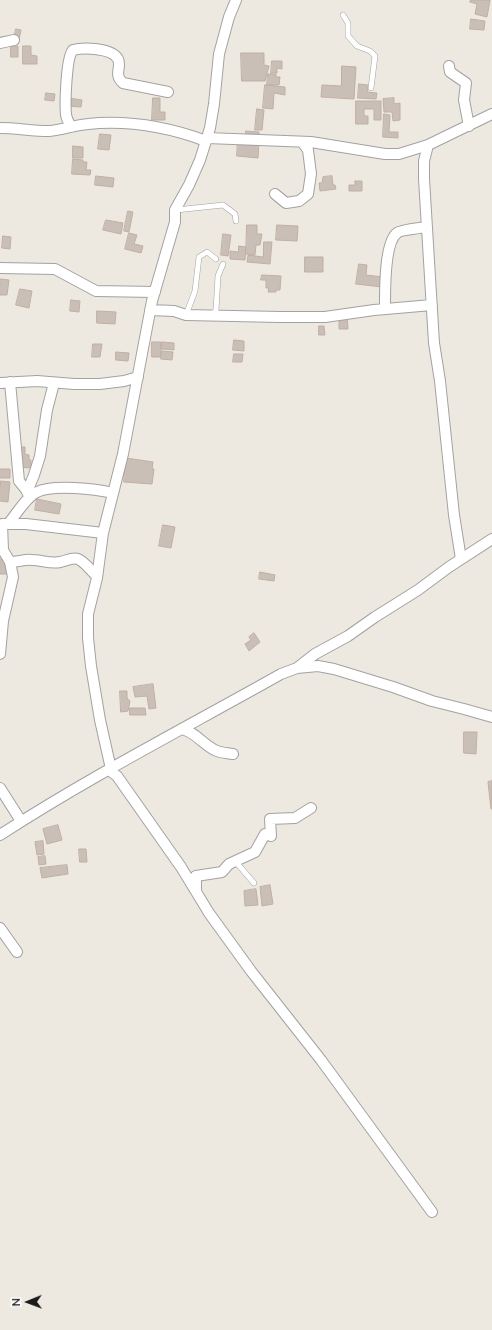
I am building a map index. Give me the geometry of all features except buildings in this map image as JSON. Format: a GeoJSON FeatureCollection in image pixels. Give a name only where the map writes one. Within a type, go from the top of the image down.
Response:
{"type":"FeatureCollection","features":[{"type":"Feature","properties":{"kind":"street"},"geometry":{"type":"LineString","coordinates":[[236,0],[219,54],[210,128],[190,185],[175,210],[175,222],[150,310],[123,454],[103,533],[97,576],[88,614],[88,638],[91,666],[110,770],[117,776],[181,867],[209,913],[251,971],[321,1060],[432,1212]]}},
{"type":"Feature","properties":{"kind":"street"},"geometry":{"type":"LineString","coordinates":[[0,43],[14,40]]}},
{"type":"Feature","properties":{"kind":"street"},"geometry":{"type":"LineString","coordinates":[[71,127],[66,115],[66,94],[69,56],[73,50],[92,48],[110,53],[117,58],[118,75],[123,83],[168,92]]}},
{"type":"Feature","properties":{"kind":"street"},"geometry":{"type":"LineString","coordinates":[[449,66],[450,72],[466,83],[464,100],[469,126]]}},
{"type":"Feature","properties":{"kind":"street"},"geometry":{"type":"LineString","coordinates":[[0,128],[50,131],[94,124],[119,123],[168,129],[206,139],[302,142],[385,154],[399,154],[428,145],[492,114]]}},
{"type":"Feature","properties":{"kind":"street"},"geometry":{"type":"LineString","coordinates":[[275,194],[286,202],[299,201],[308,194],[310,174],[308,150],[302,142]]}},
{"type":"Feature","properties":{"kind":"street"},"geometry":{"type":"LineString","coordinates":[[428,145],[424,161],[434,344],[440,381],[454,515],[461,559]]}},
{"type":"Feature","properties":{"kind":"street"},"geometry":{"type":"LineString","coordinates":[[385,309],[385,275],[390,245],[394,236],[399,232],[427,227]]}},
{"type":"Feature","properties":{"kind":"street"},"geometry":{"type":"LineString","coordinates":[[0,268],[55,269],[96,291],[155,292]]}},
{"type":"Feature","properties":{"kind":"street"},"geometry":{"type":"LineString","coordinates":[[150,310],[174,311],[186,315],[280,318],[325,317],[385,309],[432,305]]}},
{"type":"Feature","properties":{"kind":"street"},"geometry":{"type":"LineString","coordinates":[[29,494],[19,481],[5,382],[37,381],[74,384],[100,384],[124,381],[138,377]]}},
{"type":"Feature","properties":{"kind":"street"},"geometry":{"type":"LineString","coordinates":[[0,654],[3,621],[13,577],[10,562],[3,550],[4,524],[29,494],[40,456],[47,410],[54,383]]}},
{"type":"Feature","properties":{"kind":"street"},"geometry":{"type":"LineString","coordinates":[[29,494],[46,489],[76,488],[114,493]]}},
{"type":"Feature","properties":{"kind":"street"},"geometry":{"type":"LineString","coordinates":[[4,524],[33,524],[103,533]]}},
{"type":"Feature","properties":{"kind":"street"},"geometry":{"type":"LineString","coordinates":[[295,669],[316,654],[348,636],[375,616],[418,590],[492,539]]}},
{"type":"Feature","properties":{"kind":"street"},"geometry":{"type":"LineString","coordinates":[[10,562],[32,560],[52,563],[75,558],[83,562],[97,576]]}},
{"type":"Feature","properties":{"kind":"street"},"geometry":{"type":"LineString","coordinates":[[0,834],[182,729],[281,674],[295,669],[318,666],[334,669],[393,687],[432,701],[492,717]]}},
{"type":"Feature","properties":{"kind":"street"},"geometry":{"type":"LineString","coordinates":[[182,729],[187,730],[213,749],[233,754]]}},
{"type":"Feature","properties":{"kind":"street"},"geometry":{"type":"LineString","coordinates":[[0,788],[21,821]]}},
{"type":"Feature","properties":{"kind":"street"},"geometry":{"type":"LineString","coordinates":[[196,891],[196,876],[222,872],[229,864],[255,852],[265,834],[271,836],[270,819],[295,818],[311,808]]}},
{"type":"Feature","properties":{"kind":"street"},"geometry":{"type":"LineString","coordinates":[[0,928],[17,952]]}},
{"type":"Feature","properties":{"kind":"lane"},"geometry":{"type":"LineString","coordinates":[[342,15],[348,23],[348,36],[357,46],[370,51],[375,56],[371,88]]}},
{"type":"Feature","properties":{"kind":"lane"},"geometry":{"type":"LineString","coordinates":[[175,210],[223,205],[235,214],[236,221]]}},
{"type":"Feature","properties":{"kind":"lane"},"geometry":{"type":"LineString","coordinates":[[186,315],[195,291],[199,257],[208,252],[216,259]]}},
{"type":"Feature","properties":{"kind":"lane"},"geometry":{"type":"LineString","coordinates":[[212,315],[216,310],[218,276],[223,264]]}},
{"type":"Feature","properties":{"kind":"lane"},"geometry":{"type":"LineString","coordinates":[[235,861],[254,883]]}}]}
